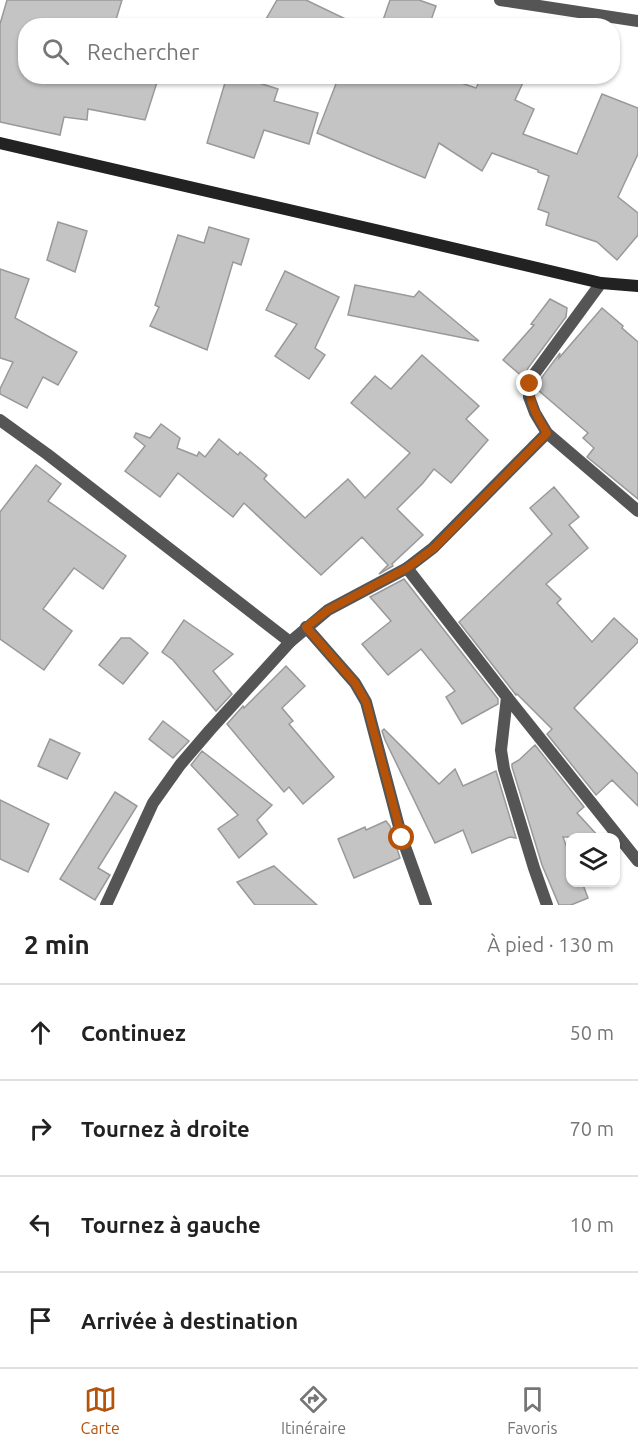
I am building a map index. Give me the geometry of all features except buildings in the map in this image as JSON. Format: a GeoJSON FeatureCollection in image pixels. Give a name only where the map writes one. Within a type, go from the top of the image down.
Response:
{"type":"FeatureCollection","features":[{"type":"Feature","properties":{"kind":"main road"},"geometry":{"type":"LineString","coordinates":[[0,143],[601,283],[638,286]]}},
{"type":"Feature","properties":{"kind":"street"},"geometry":{"type":"LineString","coordinates":[[500,0],[618,18]]}},
{"type":"Feature","properties":{"kind":"street"},"geometry":{"type":"LineString","coordinates":[[620,18],[638,21]]}},
{"type":"Feature","properties":{"kind":"street"},"geometry":{"type":"LineString","coordinates":[[601,283],[535,372],[530,384],[529,397],[547,433],[638,511]]}},
{"type":"Feature","properties":{"kind":"street"},"geometry":{"type":"LineString","coordinates":[[0,420],[57,461],[290,642]]}},
{"type":"Feature","properties":{"kind":"street"},"geometry":{"type":"LineString","coordinates":[[106,905],[153,803],[180,765],[290,642],[328,610],[407,568],[434,548],[547,433]]}},
{"type":"Feature","properties":{"kind":"street"},"geometry":{"type":"LineString","coordinates":[[407,568],[638,861]]}},
{"type":"Feature","properties":{"kind":"street"},"geometry":{"type":"LineString","coordinates":[[306,627],[355,683],[366,702],[402,838],[426,905]]}},
{"type":"Feature","properties":{"kind":"street"},"geometry":{"type":"LineString","coordinates":[[507,697],[501,750],[504,769],[547,905]]}},
{"type":"Feature","properties":{"kind":"route"},"geometry":{"type":"LineString","coordinates":[[402,838],[362,693],[306,627],[328,610],[407,568],[434,548],[547,433],[529,397],[530,384]]}}]}
